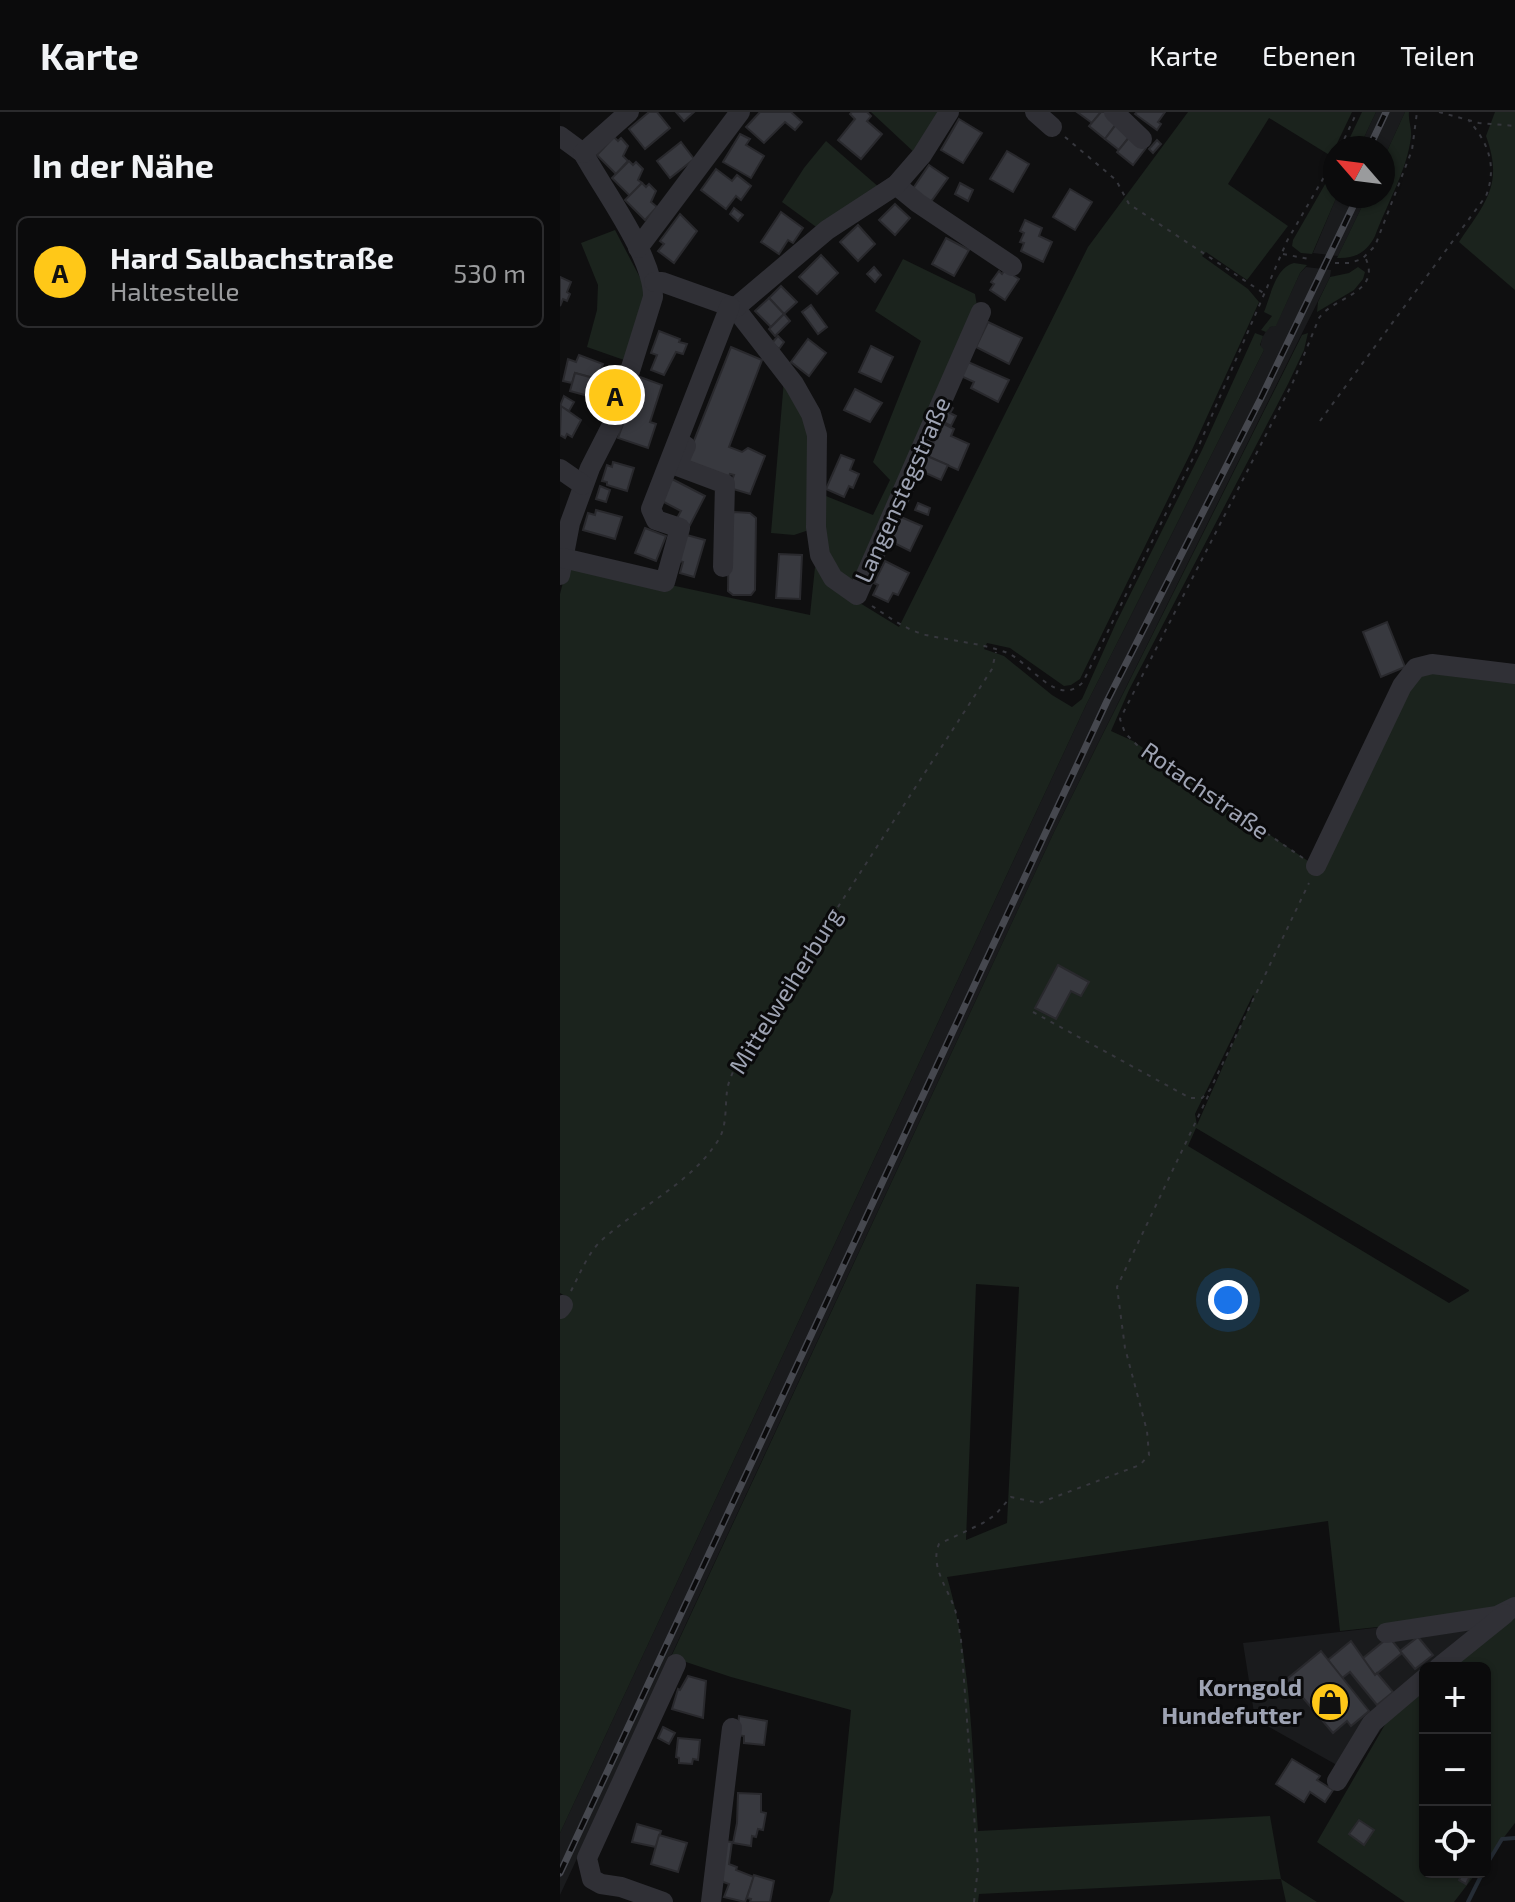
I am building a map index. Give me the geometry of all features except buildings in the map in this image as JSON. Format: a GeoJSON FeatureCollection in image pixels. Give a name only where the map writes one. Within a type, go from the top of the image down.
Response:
{"type":"FeatureCollection","features":[{"type":"Feature","properties":{"kind":"street"},"geometry":{"type":"LineString","coordinates":[[583,153],[629,112]]}},
{"type":"Feature","properties":{"kind":"street"},"geometry":{"type":"LineString","coordinates":[[638,248],[740,112]]}},
{"type":"Feature","properties":{"kind":"street"},"geometry":{"type":"LineString","coordinates":[[560,136],[583,153],[654,282],[653,297],[615,419],[565,522],[562,567],[665,582],[680,528],[656,520],[651,509],[735,309],[827,230],[896,185],[922,155],[949,112]]}},
{"type":"Feature","properties":{"kind":"street"},"geometry":{"type":"LineString","coordinates":[[1035,112],[1052,127]]}},
{"type":"Feature","properties":{"kind":"street"},"geometry":{"type":"LineString","coordinates":[[1123,115],[1142,139]]}},
{"type":"Feature","properties":{"kind":"street"},"geometry":{"type":"LineString","coordinates":[[896,185],[1012,266]]}},
{"type":"Feature","properties":{"kind":"street"},"geometry":{"type":"LineString","coordinates":[[654,282],[662,282],[735,309]]}},
{"type":"Feature","properties":{"kind":"street"},"geometry":{"type":"LineString","coordinates":[[723,567],[725,484],[677,466],[735,309]]}},
{"type":"Feature","properties":{"kind":"street","name":"Langenstegstraße"},"geometry":{"type":"LineString","coordinates":[[735,309],[794,384],[811,414],[817,435],[816,527],[820,555],[833,578],[857,595],[981,312]]}},
{"type":"Feature","properties":{"kind":"street"},"geometry":{"type":"LineString","coordinates":[[560,469],[583,485]]}},
{"type":"Feature","properties":{"kind":"street"},"geometry":{"type":"LineString","coordinates":[[1316,866],[1402,686],[1416,668],[1432,664],[1515,674]]}},
{"type":"Feature","properties":{"kind":"street"},"geometry":{"type":"LineString","coordinates":[[1386,1633],[1510,1610]]}},
{"type":"Feature","properties":{"kind":"street"},"geometry":{"type":"LineString","coordinates":[[1445,1662],[1510,1610]]}},
{"type":"Feature","properties":{"kind":"street"},"geometry":{"type":"LineString","coordinates":[[663,1902],[592,1879],[587,1858],[676,1664]]}},
{"type":"Feature","properties":{"kind":"street"},"geometry":{"type":"LineString","coordinates":[[1337,1781],[1372,1723],[1419,1683]]}},
{"type":"Feature","properties":{"kind":"street"},"geometry":{"type":"LineString","coordinates":[[711,1902],[732,1728]]}},
{"type":"Feature","properties":{"kind":"path"},"geometry":{"type":"LineString","coordinates":[[1346,136],[1357,112]]}},
{"type":"Feature","properties":{"kind":"path"},"geometry":{"type":"LineString","coordinates":[[1335,263],[1350,263],[1372,252],[1409,162],[1417,112]]}},
{"type":"Feature","properties":{"kind":"path"},"geometry":{"type":"LineString","coordinates":[[1439,112],[1469,121],[1515,126]]}},
{"type":"Feature","properties":{"kind":"path"},"geometry":{"type":"LineString","coordinates":[[1320,421],[1486,196],[1491,179],[1489,151],[1469,121]]}},
{"type":"Feature","properties":{"kind":"path"},"geometry":{"type":"LineString","coordinates":[[1052,127],[1116,180],[1129,204],[1266,294]]}},
{"type":"Feature","properties":{"kind":"path"},"geometry":{"type":"LineString","coordinates":[[857,595],[899,624],[925,634],[1007,652],[1060,690],[1071,691],[1083,682],[1197,450],[1293,230],[1323,179]]}},
{"type":"Feature","properties":{"kind":"path"},"geometry":{"type":"LineString","coordinates":[[1282,254],[1309,259]]}},
{"type":"Feature","properties":{"kind":"path","name":"Rotachstraße"},"geometry":{"type":"LineString","coordinates":[[1316,866],[1137,745],[1125,733],[1120,719],[1293,382],[1319,318],[1325,310],[1350,297],[1364,283],[1369,271],[1365,257]]}},
{"type":"Feature","properties":{"kind":"path","name":"Mittelweiherburg"},"geometry":{"type":"LineString","coordinates":[[562,1307],[592,1252],[602,1240],[657,1200],[704,1158],[720,1137],[727,1110],[727,1089],[737,1063],[992,669],[997,650]]}},
{"type":"Feature","properties":{"kind":"path"},"geometry":{"type":"LineString","coordinates":[[974,1902],[978,1868],[961,1640],[956,1612],[937,1567],[936,1552],[939,1544],[995,1515],[1011,1497],[1039,1503],[1140,1465],[1149,1455],[1147,1431],[1125,1348],[1117,1287],[1316,866]]}},
{"type":"Feature","properties":{"kind":"path"},"geometry":{"type":"LineString","coordinates":[[1033,1012],[1190,1098],[1202,1098],[1210,1090]]}},
{"type":"Feature","properties":{"kind":"shaded area"},"geometry":{"type":"Polygon","coordinates":[[[871,112],[943,112],[916,154],[871,112]]]}},
{"type":"Feature","properties":{"kind":"shaded area"},"geometry":{"type":"Polygon","coordinates":[[[1188,112],[1352,112],[1341,136],[1323,136],[1323,151],[1269,118],[1228,184],[1288,226],[1247,280],[1206,252],[1202,256],[1248,289],[1259,302],[1191,452],[1080,679],[1064,686],[1010,648],[987,643],[984,649],[1004,656],[1072,707],[1082,699],[1255,333],[1263,336],[1260,345],[1264,350],[1086,705],[560,1833],[560,1317],[565,1296],[560,1293],[560,594],[568,563],[810,615],[815,567],[842,592],[899,627],[1088,247],[1188,112]]]}},
{"type":"Feature","properties":{"kind":"shaded area"},"geometry":{"type":"Polygon","coordinates":[[[1362,112],[1376,112],[1365,136],[1351,136],[1362,112]]]}},
{"type":"Feature","properties":{"kind":"shaded area"},"geometry":{"type":"Polygon","coordinates":[[[1376,112],[1405,112],[1394,136],[1365,136],[1376,112]]]}},
{"type":"Feature","properties":{"kind":"shaded area"},"geometry":{"type":"Polygon","coordinates":[[[1405,112],[1409,112],[1409,149],[1395,188],[1395,136],[1405,112]]]}},
{"type":"Feature","properties":{"kind":"shaded area"},"geometry":{"type":"Polygon","coordinates":[[[1495,112],[1515,112],[1515,290],[1459,242],[1489,193],[1493,168],[1486,136],[1495,112]]]}},
{"type":"Feature","properties":{"kind":"shaded area"},"geometry":{"type":"Polygon","coordinates":[[[826,141],[881,189],[819,229],[782,202],[826,141]]]}},
{"type":"Feature","properties":{"kind":"shaded area"},"geometry":{"type":"Polygon","coordinates":[[[1323,188],[1323,208],[1332,208],[1312,254],[1301,253],[1292,246],[1323,188]]]}},
{"type":"Feature","properties":{"kind":"shaded area"},"geometry":{"type":"Polygon","coordinates":[[[1332,208],[1361,208],[1338,256],[1313,253],[1332,208]]]}},
{"type":"Feature","properties":{"kind":"shaded area"},"geometry":{"type":"Polygon","coordinates":[[[1361,208],[1387,208],[1368,246],[1360,253],[1337,258],[1361,208]]]}},
{"type":"Feature","properties":{"kind":"shaded area"},"geometry":{"type":"Polygon","coordinates":[[[615,230],[646,289],[624,360],[587,347],[597,310],[598,285],[581,243],[615,230]]]}},
{"type":"Feature","properties":{"kind":"shaded area"},"geometry":{"type":"Polygon","coordinates":[[[903,259],[975,294],[977,306],[855,584],[847,583],[826,555],[821,494],[873,515],[890,480],[873,462],[921,341],[875,311],[903,259]]]}},
{"type":"Feature","properties":{"kind":"shaded area"},"geometry":{"type":"Polygon","coordinates":[[[1294,263],[1307,265],[1300,273],[1276,326],[1266,332],[1261,330],[1272,316],[1264,312],[1274,283],[1282,270],[1294,263]]]}},
{"type":"Feature","properties":{"kind":"shaded area"},"geometry":{"type":"Polygon","coordinates":[[[1306,267],[1331,270],[1330,277],[1054,832],[560,1895],[560,1833],[1086,705],[1264,350],[1260,348],[1262,338],[1268,328],[1276,325],[1300,273],[1306,267]]]}},
{"type":"Feature","properties":{"kind":"shaded area"},"geometry":{"type":"Polygon","coordinates":[[[1358,267],[1365,272],[1354,290],[1317,312],[1318,302],[1330,277],[1349,273],[1358,267]]]}},
{"type":"Feature","properties":{"kind":"shaded area"},"geometry":{"type":"Polygon","coordinates":[[[1308,333],[1304,350],[1288,384],[1129,690],[1111,731],[1133,741],[1311,863],[1421,658],[1515,679],[1515,1823],[1491,1854],[1491,1662],[1457,1662],[1498,1629],[1443,1620],[1340,1631],[1328,1521],[947,1577],[966,1671],[978,1831],[1270,1816],[1281,1879],[979,1894],[978,1902],[829,1902],[833,1892],[851,1710],[671,1657],[1054,832],[1302,335],[1308,333]],[[1254,996],[1195,1114],[1197,1125],[1254,996]],[[1196,1128],[1188,1146],[1449,1303],[1469,1291],[1469,1290],[1196,1128]],[[976,1284],[966,1540],[1007,1523],[1019,1287],[976,1284]]]}},
{"type":"Feature","properties":{"kind":"shaded area"},"geometry":{"type":"Polygon","coordinates":[[[784,380],[811,425],[809,530],[794,535],[771,533],[784,380]]]}},
{"type":"Feature","properties":{"kind":"shaded area","name":"Korngold Hundefutter"},"geometry":{"type":"Polygon","coordinates":[[[1495,1614],[1455,1662],[1419,1662],[1419,1693],[1390,1716],[1351,1773],[1255,1719],[1243,1643],[1495,1614]]]}},
{"type":"Feature","properties":{"kind":"shaded area"},"geometry":{"type":"Polygon","coordinates":[[[1419,1693],[1419,1878],[1472,1878],[1454,1902],[1405,1902],[1317,1842],[1390,1716],[1419,1693]]]}},
{"type":"Feature","properties":{"kind":"shaded area"},"geometry":{"type":"Polygon","coordinates":[[[1281,1879],[1317,1902],[1286,1902],[1281,1879]]]}},
{"type":"Feature","properties":{"kind":"waterway"},"geometry":{"type":"LineString","coordinates":[[1491,1857],[1502,1839],[1515,1838]]}},
{"type":"Feature","properties":{"kind":"waterway"},"geometry":{"type":"LineString","coordinates":[[1468,1902],[1480,1878]]}},
{"type":"Feature","properties":{"kind":"railway"},"geometry":{"type":"LineString","coordinates":[[1375,136],[1386,112]]}},
{"type":"Feature","properties":{"kind":"railway"},"geometry":{"type":"LineString","coordinates":[[560,1873],[1107,701],[1261,398],[1352,208]]}},
{"type":"Feature","properties":{"kind":"place","name":"Hard Salbachstraße"},"geometry":{"type":"Point","coordinates":[615,395]}},
{"type":"Feature","properties":{"kind":"place","name":"Korngold Hundefutter"},"geometry":{"type":"Point","coordinates":[1330,1702]}}]}
